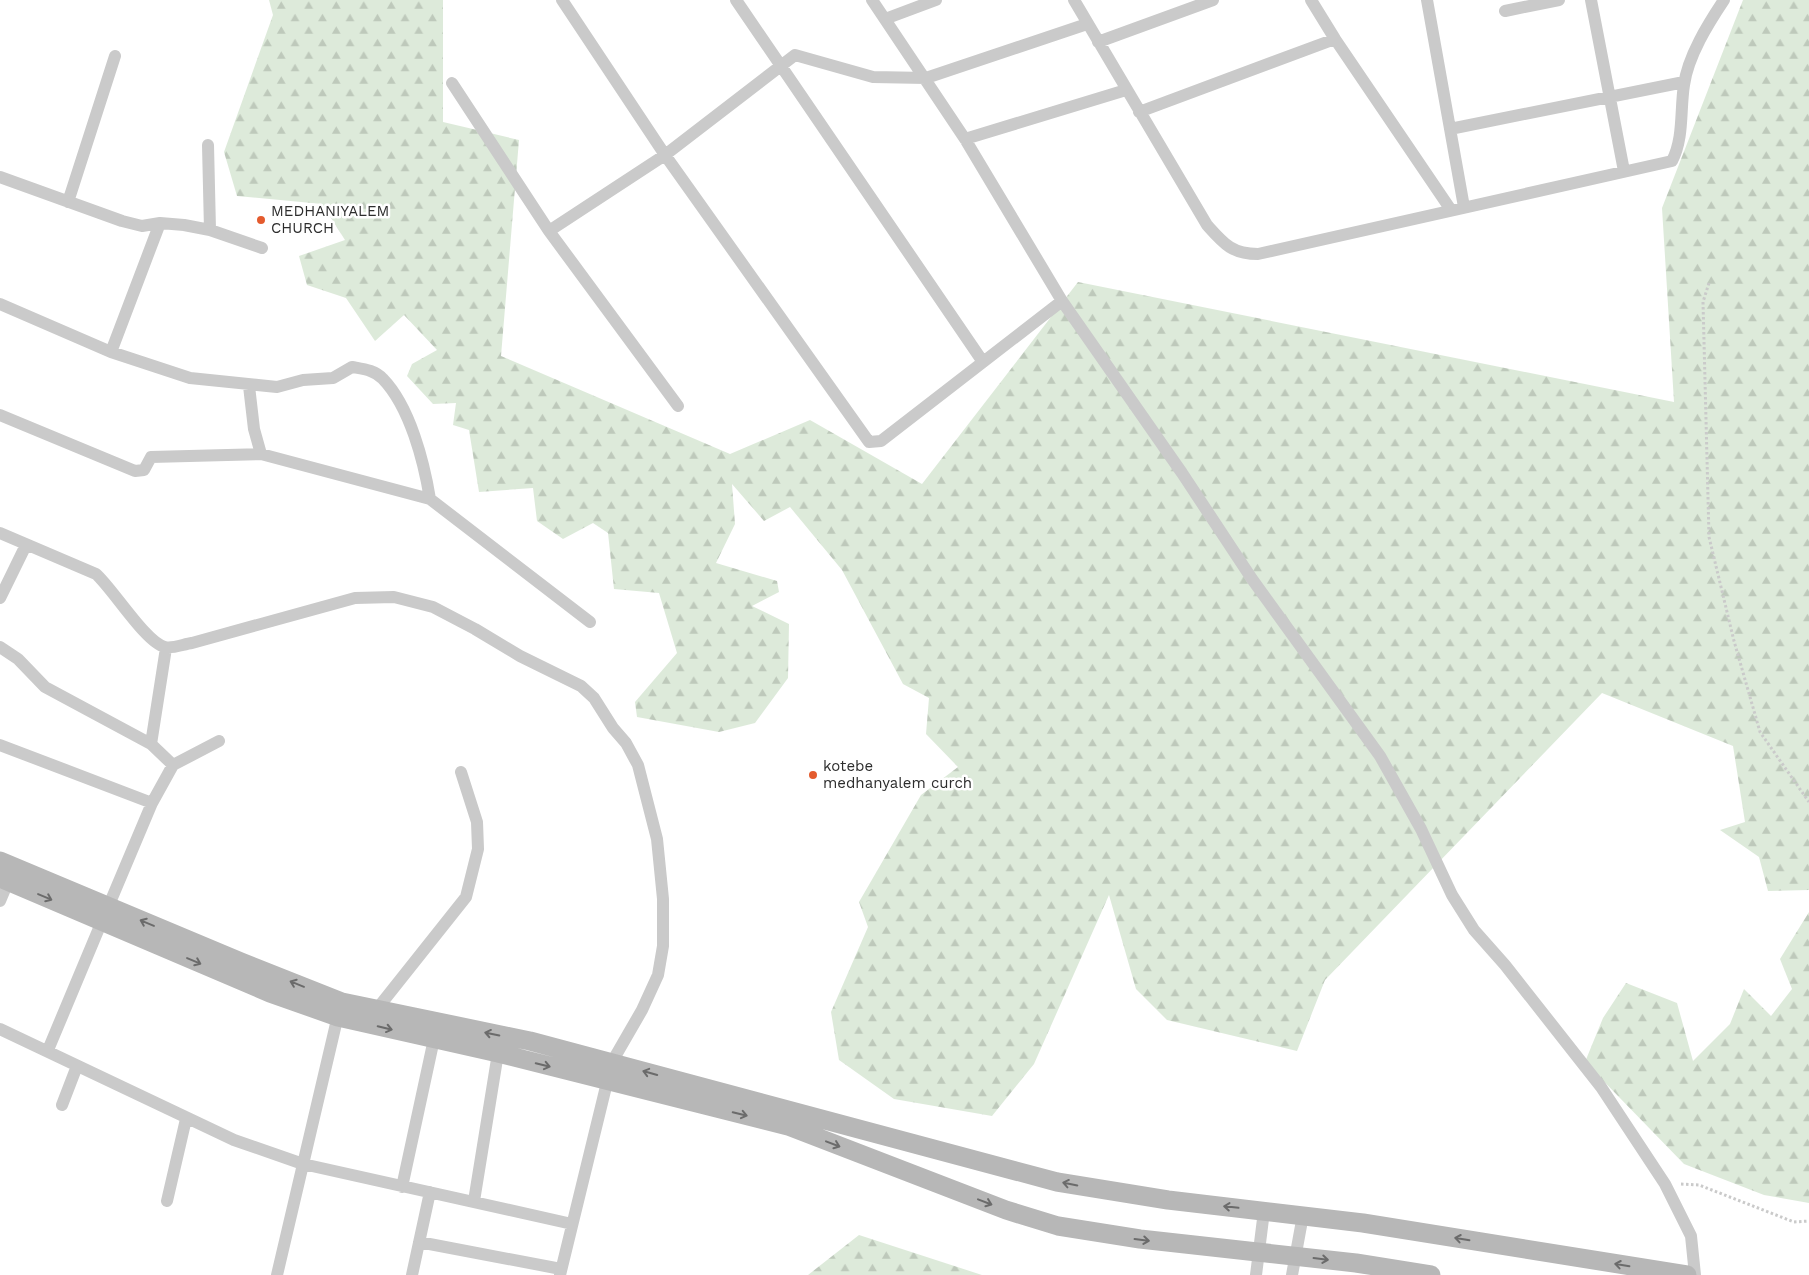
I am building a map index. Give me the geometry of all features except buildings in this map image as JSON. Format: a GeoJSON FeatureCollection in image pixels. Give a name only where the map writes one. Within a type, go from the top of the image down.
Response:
{"type":"FeatureCollection","features":[{"type":"Feature","properties":{"kind":"main road"},"geometry":{"type":"LineString","coordinates":[[0,861],[270,993],[340,1010],[434,1039],[498,1053],[606,1081],[695,1094]]}},
{"type":"Feature","properties":{"kind":"main road"},"geometry":{"type":"LineString","coordinates":[[4,880],[105,913]]}},
{"type":"Feature","properties":{"kind":"main road"},"geometry":{"type":"LineString","coordinates":[[340,1010],[377,1009],[530,1041],[612,1062],[695,1094],[789,1119],[1057,1182],[1113,1193],[1303,1215],[1687,1275]]}},
{"type":"Feature","properties":{"kind":"main road"},"geometry":{"type":"LineString","coordinates":[[789,1119],[1006,1210],[1058,1226],[1140,1239],[1296,1256],[1431,1275]]}},
{"type":"Feature","properties":{"kind":"street"},"geometry":{"type":"LineString","coordinates":[[562,0],[665,155],[869,442],[881,441],[1062,301]]}},
{"type":"Feature","properties":{"kind":"street"},"geometry":{"type":"LineString","coordinates":[[736,0],[983,362]]}},
{"type":"Feature","properties":{"kind":"street"},"geometry":{"type":"LineString","coordinates":[[872,0],[926,78],[965,139],[1062,301],[1177,464],[1252,579],[1380,756],[1421,829],[1452,895],[1474,930],[1505,965],[1601,1087],[1665,1184],[1691,1236],[1696,1275]]}},
{"type":"Feature","properties":{"kind":"street"},"geometry":{"type":"LineString","coordinates":[[885,19],[936,0]]}},
{"type":"Feature","properties":{"kind":"street"},"geometry":{"type":"LineString","coordinates":[[1074,0],[1207,225],[1224,245],[1242,254],[1258,254],[1672,161],[1678,149],[1684,82],[1703,32],[1724,0]]}},
{"type":"Feature","properties":{"kind":"street"},"geometry":{"type":"LineString","coordinates":[[1098,42],[1213,0]]}},
{"type":"Feature","properties":{"kind":"street"},"geometry":{"type":"LineString","coordinates":[[1311,0],[1335,39],[1451,210]]}},
{"type":"Feature","properties":{"kind":"street"},"geometry":{"type":"LineString","coordinates":[[1427,0],[1464,207]]}},
{"type":"Feature","properties":{"kind":"street"},"geometry":{"type":"LineString","coordinates":[[1505,11],[1559,0]]}},
{"type":"Feature","properties":{"kind":"street"},"geometry":{"type":"LineString","coordinates":[[1591,0],[1624,171]]}},
{"type":"Feature","properties":{"kind":"street"},"geometry":{"type":"LineString","coordinates":[[550,230],[665,155],[795,55],[873,77],[926,78],[1087,24]]}},
{"type":"Feature","properties":{"kind":"street"},"geometry":{"type":"LineString","coordinates":[[1140,112],[1335,39]]}},
{"type":"Feature","properties":{"kind":"street"},"geometry":{"type":"LineString","coordinates":[[68,202],[115,56]]}},
{"type":"Feature","properties":{"kind":"street"},"geometry":{"type":"LineString","coordinates":[[1450,129],[1684,82]]}},
{"type":"Feature","properties":{"kind":"street"},"geometry":{"type":"LineString","coordinates":[[452,83],[550,230],[678,406]]}},
{"type":"Feature","properties":{"kind":"street"},"geometry":{"type":"LineString","coordinates":[[965,139],[1126,90]]}},
{"type":"Feature","properties":{"kind":"street"},"geometry":{"type":"LineString","coordinates":[[208,145],[210,230]]}},
{"type":"Feature","properties":{"kind":"street"},"geometry":{"type":"LineString","coordinates":[[0,177],[142,226],[160,222],[210,230],[262,248]]}},
{"type":"Feature","properties":{"kind":"street"},"geometry":{"type":"LineString","coordinates":[[111,352],[160,222]]}},
{"type":"Feature","properties":{"kind":"street"},"geometry":{"type":"LineString","coordinates":[[0,304],[111,352],[190,378],[216,379],[249,386],[277,387],[303,380],[333,378],[352,366],[372,370],[383,378],[403,406],[424,464],[430,499]]}},
{"type":"Feature","properties":{"kind":"street"},"geometry":{"type":"LineString","coordinates":[[249,386],[254,429],[261,454]]}},
{"type":"Feature","properties":{"kind":"street"},"geometry":{"type":"LineString","coordinates":[[0,415],[135,471],[144,470],[151,457],[261,454],[430,499],[590,622]]}},
{"type":"Feature","properties":{"kind":"street"},"geometry":{"type":"LineString","coordinates":[[0,533],[96,574],[108,585],[146,634],[156,643],[166,648],[192,643],[355,598],[394,597],[433,608],[520,656],[581,686],[594,698],[613,728],[626,743],[638,765],[657,839],[663,899],[663,946],[658,975],[642,1010],[612,1062],[560,1272],[419,1242]]}},
{"type":"Feature","properties":{"kind":"street"},"geometry":{"type":"LineString","coordinates":[[0,598],[26,544]]}},
{"type":"Feature","properties":{"kind":"street"},"geometry":{"type":"LineString","coordinates":[[0,647],[18,659],[45,687],[151,744],[173,765]]}},
{"type":"Feature","properties":{"kind":"street"},"geometry":{"type":"LineString","coordinates":[[151,744],[166,648]]}},
{"type":"Feature","properties":{"kind":"street"},"geometry":{"type":"LineString","coordinates":[[48,1050],[152,803],[173,765],[219,741]]}},
{"type":"Feature","properties":{"kind":"street"},"geometry":{"type":"LineString","coordinates":[[0,744],[152,803]]}},
{"type":"Feature","properties":{"kind":"street"},"geometry":{"type":"LineString","coordinates":[[377,1009],[466,897],[478,849],[477,822],[462,772]]}},
{"type":"Feature","properties":{"kind":"street"},"geometry":{"type":"LineString","coordinates":[[0,901],[4,880]]}},
{"type":"Feature","properties":{"kind":"street"},"geometry":{"type":"LineString","coordinates":[[277,1275],[340,1010]]}},
{"type":"Feature","properties":{"kind":"street"},"geometry":{"type":"LineString","coordinates":[[0,1029],[48,1050],[77,1066],[234,1140],[303,1164],[572,1224]]}},
{"type":"Feature","properties":{"kind":"street"},"geometry":{"type":"LineString","coordinates":[[402,1187],[434,1039]]}},
{"type":"Feature","properties":{"kind":"street"},"geometry":{"type":"LineString","coordinates":[[474,1201],[498,1053]]}},
{"type":"Feature","properties":{"kind":"street"},"geometry":{"type":"LineString","coordinates":[[62,1105],[77,1066]]}},
{"type":"Feature","properties":{"kind":"street"},"geometry":{"type":"LineString","coordinates":[[167,1201],[186,1118]]}},
{"type":"Feature","properties":{"kind":"street"},"geometry":{"type":"LineString","coordinates":[[412,1275],[430,1192]]}},
{"type":"Feature","properties":{"kind":"street"},"geometry":{"type":"LineString","coordinates":[[1256,1275],[1264,1211]]}},
{"type":"Feature","properties":{"kind":"street"},"geometry":{"type":"LineString","coordinates":[[1292,1275],[1303,1215]]}},
{"type":"Feature","properties":{"kind":"path"},"geometry":{"type":"LineString","coordinates":[[1709,283],[1703,302],[1709,537],[1734,641],[1760,732],[1809,802]]}},
{"type":"Feature","properties":{"kind":"path"},"geometry":{"type":"LineString","coordinates":[[1665,1184],[1699,1185],[1794,1222],[1809,1221]]}},
{"type":"Feature","properties":{"kind":"green space"},"geometry":{"type":"Polygon","coordinates":[[[269,0],[443,0],[443,122],[519,140],[501,356],[730,454],[810,420],[922,484],[1078,282],[1674,402],[1662,208],[1743,0],[1809,0],[1809,890],[1768,891],[1759,857],[1720,830],[1745,822],[1733,746],[1602,693],[1325,980],[1297,1051],[1167,1020],[1136,989],[1109,895],[1034,1064],[992,1116],[894,1099],[839,1060],[831,1012],[868,927],[859,902],[921,795],[958,767],[926,734],[929,698],[903,684],[842,570],[790,507],[764,521],[732,484],[735,524],[716,563],[777,581],[779,592],[752,606],[789,624],[788,678],[755,723],[719,732],[637,717],[635,702],[677,653],[659,593],[614,589],[608,533],[593,523],[563,539],[537,521],[533,488],[479,492],[469,430],[453,425],[456,403],[433,404],[407,376],[412,364],[437,350],[404,315],[375,341],[346,298],[307,285],[299,256],[345,240],[322,204],[237,196],[224,152],[273,15],[269,0]]]}},
{"type":"Feature","properties":{"kind":"green space"},"geometry":{"type":"Polygon","coordinates":[[[1809,912],[1809,1203],[1764,1195],[1684,1164],[1585,1062],[1603,1018],[1626,983],[1677,1003],[1693,1061],[1730,1024],[1744,989],[1771,1016],[1792,989],[1780,959],[1809,912]]]}},
{"type":"Feature","properties":{"kind":"green space"},"geometry":{"type":"Polygon","coordinates":[[[859,1235],[982,1275],[808,1275],[859,1235]]]}},
{"type":"Feature","properties":{"kind":"place","name":"MEDHANIYALEM CHURCH"},"geometry":{"type":"Point","coordinates":[261,220]}},
{"type":"Feature","properties":{"kind":"place","name":"kotebe medhanyalem curch"},"geometry":{"type":"Point","coordinates":[813,775]}}]}
